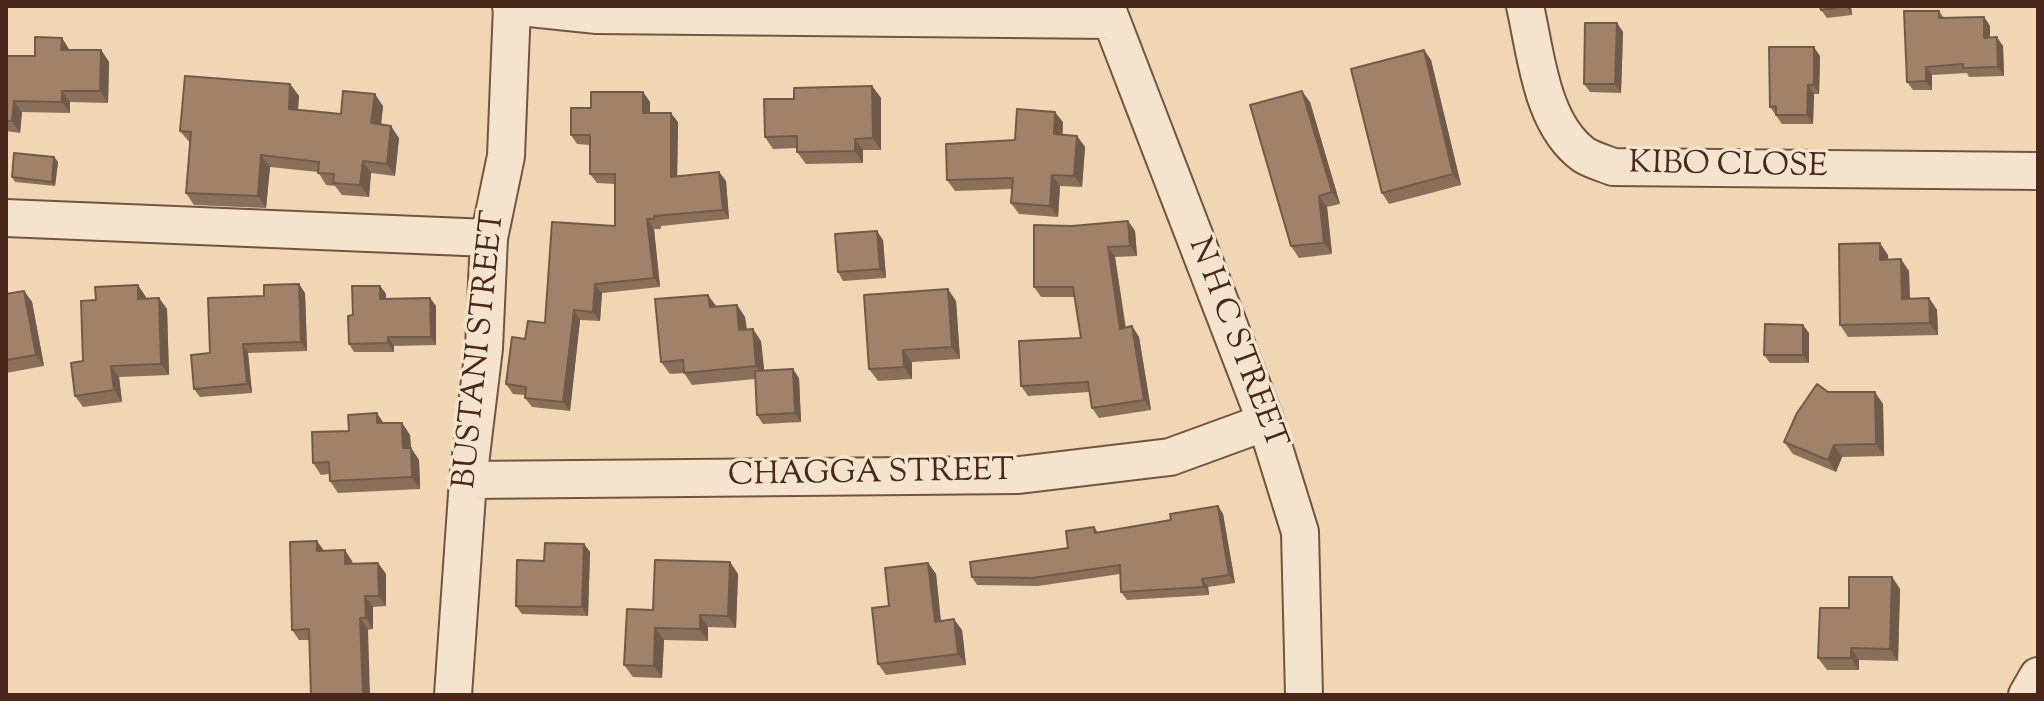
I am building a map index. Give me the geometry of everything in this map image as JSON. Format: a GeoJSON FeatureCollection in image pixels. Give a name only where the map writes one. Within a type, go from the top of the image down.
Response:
{"type":"FeatureCollection","features":[{"type":"Feature","properties":{"kind":"street"},"geometry":{"type":"LineString","coordinates":[[511,6],[596,10],[1108,13]]}},
{"type":"Feature","properties":{"kind":"street","name":"BUSTANI STREET"},"geometry":{"type":"LineString","coordinates":[[453,695],[468,480],[484,348],[489,238],[506,156],[511,6]]}},
{"type":"Feature","properties":{"kind":"street","name":"KIBO CLOSE"},"geometry":{"type":"LineString","coordinates":[[1525,6],[1550,111],[1564,137],[1585,156],[1613,167],[2038,171]]}},
{"type":"Feature","properties":{"kind":"street","name":"N H C STREET"},"geometry":{"type":"LineString","coordinates":[[1108,13],[1266,422],[1300,532],[1304,695]]}},
{"type":"Feature","properties":{"kind":"street"},"geometry":{"type":"LineString","coordinates":[[6,218],[489,238]]}},
{"type":"Feature","properties":{"kind":"street","name":"CHAGGA STREET"},"geometry":{"type":"LineString","coordinates":[[468,480],[1019,475],[1170,457],[1266,422]]}},
{"type":"Feature","properties":{"kind":"street"},"geometry":{"type":"LineString","coordinates":[[2027,695],[2038,676]]}},
{"type":"Feature","properties":{"kind":"building"},"geometry":{"type":"Polygon","coordinates":[[[1820,6],[1846,6],[1821,10],[1820,6]]]}},
{"type":"Feature","properties":{"kind":"building"},"geometry":{"type":"Polygon","coordinates":[[[1904,11],[1939,11],[1939,18],[1984,17],[1984,38],[1997,37],[1998,67],[1963,68],[1963,64],[1926,67],[1926,81],[1907,82],[1904,11]]]}},
{"type":"Feature","properties":{"kind":"building"},"geometry":{"type":"Polygon","coordinates":[[[1585,23],[1617,23],[1615,84],[1584,84],[1585,23]]]}},
{"type":"Feature","properties":{"kind":"building"},"geometry":{"type":"Polygon","coordinates":[[[35,37],[62,38],[61,50],[101,50],[100,91],[62,91],[62,102],[14,101],[12,121],[6,121],[6,56],[35,56],[35,37]]]}},
{"type":"Feature","properties":{"kind":"building"},"geometry":{"type":"Polygon","coordinates":[[[1769,47],[1814,47],[1814,85],[1808,85],[1807,115],[1776,115],[1776,106],[1770,107],[1769,47]]]}},
{"type":"Feature","properties":{"kind":"building"},"geometry":{"type":"Polygon","coordinates":[[[1424,50],[1453,174],[1382,193],[1351,69],[1424,50]]]}},
{"type":"Feature","properties":{"kind":"building"},"geometry":{"type":"Polygon","coordinates":[[[185,76],[290,84],[289,109],[341,114],[343,91],[375,94],[371,123],[391,126],[387,164],[363,161],[360,185],[333,183],[334,174],[318,173],[319,162],[261,155],[258,196],[186,193],[191,132],[180,131],[185,76]]]}},
{"type":"Feature","properties":{"kind":"building"},"geometry":{"type":"Polygon","coordinates":[[[872,86],[873,138],[855,139],[855,151],[797,152],[797,136],[765,137],[764,99],[794,99],[794,88],[872,86]]]}},
{"type":"Feature","properties":{"kind":"building"},"geometry":{"type":"Polygon","coordinates":[[[1302,91],[1332,192],[1319,196],[1324,243],[1291,246],[1250,105],[1302,91]]]}},
{"type":"Feature","properties":{"kind":"building"},"geometry":{"type":"Polygon","coordinates":[[[591,92],[643,92],[643,113],[671,113],[671,177],[719,172],[723,210],[647,219],[654,278],[595,284],[593,312],[574,310],[563,402],[525,398],[526,387],[506,384],[512,337],[525,339],[528,321],[545,323],[552,222],[615,226],[615,174],[590,174],[590,135],[571,135],[571,108],[591,108],[591,92]]]}},
{"type":"Feature","properties":{"kind":"building"},"geometry":{"type":"Polygon","coordinates":[[[1017,109],[1055,112],[1054,134],[1077,136],[1074,176],[1052,175],[1050,206],[1011,203],[1013,178],[947,180],[946,144],[1015,140],[1017,109]]]}},
{"type":"Feature","properties":{"kind":"building"},"geometry":{"type":"Polygon","coordinates":[[[14,153],[54,157],[52,182],[12,177],[14,153]]]}},
{"type":"Feature","properties":{"kind":"building"},"geometry":{"type":"Polygon","coordinates":[[[1128,221],[1130,246],[1108,247],[1120,329],[1132,326],[1144,400],[1092,408],[1088,382],[1021,386],[1019,341],[1081,338],[1073,287],[1034,287],[1034,225],[1072,226],[1128,221]]]}},
{"type":"Feature","properties":{"kind":"building"},"geometry":{"type":"Polygon","coordinates":[[[877,231],[880,269],[838,272],[835,234],[877,231]]]}},
{"type":"Feature","properties":{"kind":"building"},"geometry":{"type":"Polygon","coordinates":[[[1880,243],[1880,260],[1901,259],[1902,299],[1929,298],[1930,323],[1840,325],[1839,244],[1880,243]]]}},
{"type":"Feature","properties":{"kind":"building"},"geometry":{"type":"Polygon","coordinates":[[[299,284],[301,342],[243,344],[247,384],[194,389],[191,355],[210,353],[208,298],[264,296],[264,285],[299,284]]]}},
{"type":"Feature","properties":{"kind":"building"},"geometry":{"type":"Polygon","coordinates":[[[138,285],[138,299],[159,298],[161,364],[111,366],[114,390],[75,396],[71,363],[83,361],[81,301],[96,300],[95,287],[138,285]]]}},
{"type":"Feature","properties":{"kind":"building"},"geometry":{"type":"Polygon","coordinates":[[[352,286],[380,286],[380,299],[430,298],[431,337],[388,337],[388,343],[349,344],[348,316],[353,315],[352,286]]]}},
{"type":"Feature","properties":{"kind":"building"},"geometry":{"type":"Polygon","coordinates":[[[948,289],[952,347],[903,350],[904,367],[869,369],[864,295],[948,289]]]}},
{"type":"Feature","properties":{"kind":"building"},"geometry":{"type":"Polygon","coordinates":[[[24,291],[36,355],[6,360],[6,294],[24,291]]]}},
{"type":"Feature","properties":{"kind":"building"},"geometry":{"type":"Polygon","coordinates":[[[708,295],[710,307],[737,305],[739,330],[753,329],[756,366],[684,373],[683,360],[661,362],[655,299],[708,295]]]}},
{"type":"Feature","properties":{"kind":"building"},"geometry":{"type":"Polygon","coordinates":[[[1765,324],[1803,325],[1803,355],[1764,355],[1765,324]]]}},
{"type":"Feature","properties":{"kind":"building"},"geometry":{"type":"Polygon","coordinates":[[[793,369],[795,413],[757,415],[755,371],[793,369]]]}},
{"type":"Feature","properties":{"kind":"building"},"geometry":{"type":"Polygon","coordinates":[[[1817,384],[1828,392],[1875,392],[1876,444],[1834,445],[1828,460],[1784,442],[1797,413],[1817,384]]]}},
{"type":"Feature","properties":{"kind":"building"},"geometry":{"type":"Polygon","coordinates":[[[377,413],[377,423],[402,423],[403,448],[411,448],[412,477],[330,481],[329,462],[313,463],[312,432],[349,431],[348,415],[377,413]]]}},
{"type":"Feature","properties":{"kind":"building"},"geometry":{"type":"Polygon","coordinates":[[[1218,506],[1229,575],[1202,579],[1204,587],[1121,592],[1120,565],[1032,578],[972,577],[970,562],[1068,548],[1066,531],[1094,527],[1095,533],[1171,520],[1170,514],[1218,506]]]}},
{"type":"Feature","properties":{"kind":"building"},"geometry":{"type":"Polygon","coordinates":[[[317,541],[317,551],[345,550],[345,564],[378,563],[379,596],[365,596],[366,618],[360,618],[363,695],[311,695],[309,629],[292,630],[290,542],[317,541]]]}},
{"type":"Feature","properties":{"kind":"building"},"geometry":{"type":"Polygon","coordinates":[[[545,543],[584,544],[582,607],[516,606],[517,560],[544,561],[545,543]]]}},
{"type":"Feature","properties":{"kind":"building"},"geometry":{"type":"Polygon","coordinates":[[[655,560],[730,562],[728,616],[700,615],[700,629],[655,628],[654,666],[624,665],[627,609],[653,610],[655,560]]]}},
{"type":"Feature","properties":{"kind":"building"},"geometry":{"type":"Polygon","coordinates":[[[928,563],[935,622],[954,619],[958,654],[878,664],[872,608],[889,606],[885,568],[928,563]]]}},
{"type":"Feature","properties":{"kind":"building"},"geometry":{"type":"Polygon","coordinates":[[[1849,577],[1892,577],[1890,649],[1851,648],[1851,658],[1818,658],[1820,608],[1849,608],[1849,577]]]}}]}
